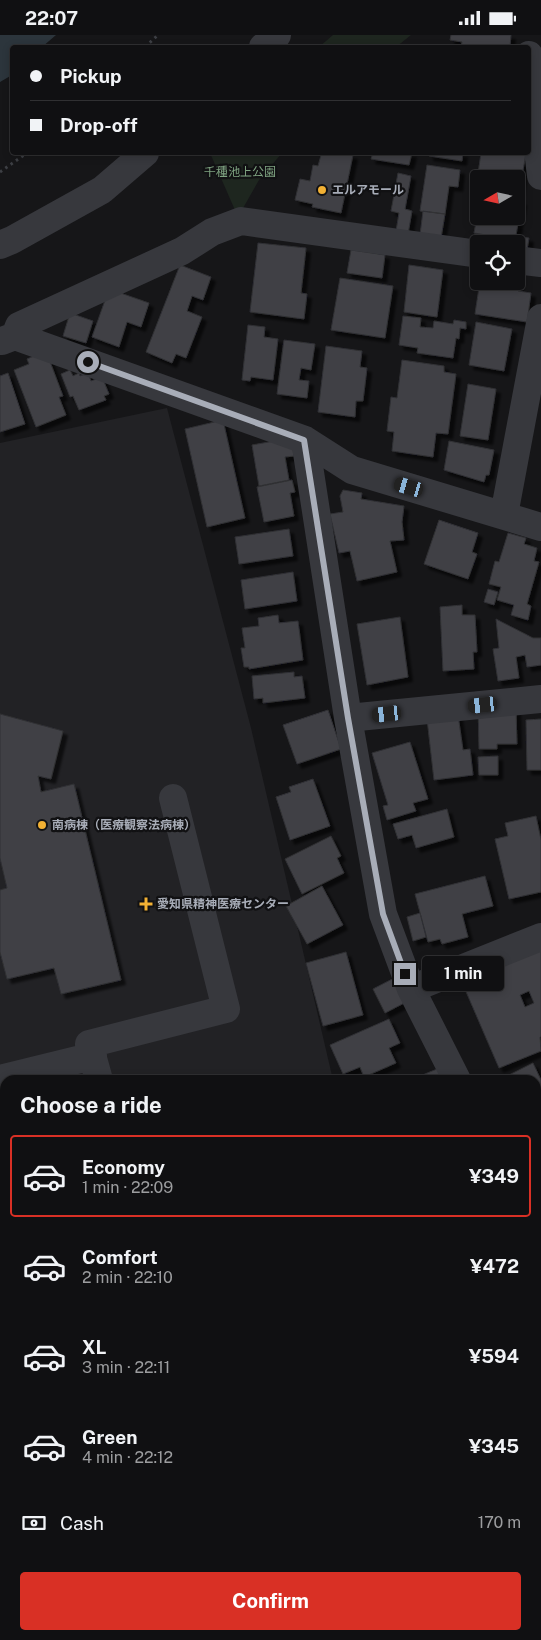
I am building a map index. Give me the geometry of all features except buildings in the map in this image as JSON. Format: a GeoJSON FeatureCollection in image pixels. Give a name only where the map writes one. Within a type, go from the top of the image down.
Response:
{"type":"FeatureCollection","features":[{"type":"Feature","properties":{"kind":"street"},"geometry":{"type":"LineString","coordinates":[[265,45],[277,35]]}},
{"type":"Feature","properties":{"kind":"street"},"geometry":{"type":"LineString","coordinates":[[533,73],[541,176]]}},
{"type":"Feature","properties":{"kind":"street"},"geometry":{"type":"LineString","coordinates":[[0,245],[102,190],[143,155]]}},
{"type":"Feature","properties":{"kind":"street"},"geometry":{"type":"LineString","coordinates":[[470,253],[241,221],[212,231],[182,251],[19,326],[8,339],[304,440],[352,470],[541,527]]}},
{"type":"Feature","properties":{"kind":"street"},"geometry":{"type":"LineString","coordinates":[[525,260],[541,263]]}},
{"type":"Feature","properties":{"kind":"street"},"geometry":{"type":"LineString","coordinates":[[504,515],[541,318]]}},
{"type":"Feature","properties":{"kind":"street"},"geometry":{"type":"LineString","coordinates":[[304,440],[348,718],[383,914],[411,989],[455,1075]]}},
{"type":"Feature","properties":{"kind":"street"},"geometry":{"type":"LineString","coordinates":[[348,718],[541,699]]}},
{"type":"Feature","properties":{"kind":"street"},"geometry":{"type":"LineString","coordinates":[[35,1075],[96,1068],[89,1043],[226,1009],[173,798]]}},
{"type":"Feature","properties":{"kind":"street"},"geometry":{"type":"LineString","coordinates":[[411,989],[541,937]]}},
{"type":"Feature","properties":{"kind":"path"},"geometry":{"type":"LineString","coordinates":[[147,45],[158,35]]}},
{"type":"Feature","properties":{"kind":"path"},"geometry":{"type":"LineString","coordinates":[[0,172],[23,155]]}},
{"type":"Feature","properties":{"kind":"shaded area"},"geometry":{"type":"Polygon","coordinates":[[[0,35],[56,35],[44,45],[10,45],[10,76],[0,82],[0,35]]]}},
{"type":"Feature","properties":{"kind":"shaded area","name":"愛知県精神医療センター"},"geometry":{"type":"Polygon","coordinates":[[[167,408],[251,728],[332,1075],[0,1075],[0,443],[167,408]]]}},
{"type":"Feature","properties":{"kind":"green space"},"geometry":{"type":"Polygon","coordinates":[[[333,35],[411,35],[398,45],[321,45],[333,35]]]}},
{"type":"Feature","properties":{"kind":"green space","name":"千種池上公園"},"geometry":{"type":"Polygon","coordinates":[[[211,155],[280,155],[259,180],[238,217],[211,155]]]}},
{"type":"Feature","properties":{"kind":"place","name":"エルアモール"},"geometry":{"type":"Point","coordinates":[322,190]}},
{"type":"Feature","properties":{"kind":"place","name":"南病棟（医療観察法病棟）"},"geometry":{"type":"Point","coordinates":[42,825]}},
{"type":"Feature","properties":{"kind":"place","name":"愛知県精神医療センター"},"geometry":{"type":"Point","coordinates":[146,904]}},
{"type":"Feature","properties":{"kind":"route"},"geometry":{"type":"LineString","coordinates":[[88,362],[304,440],[348,718],[383,914],[405,974]]}}]}
